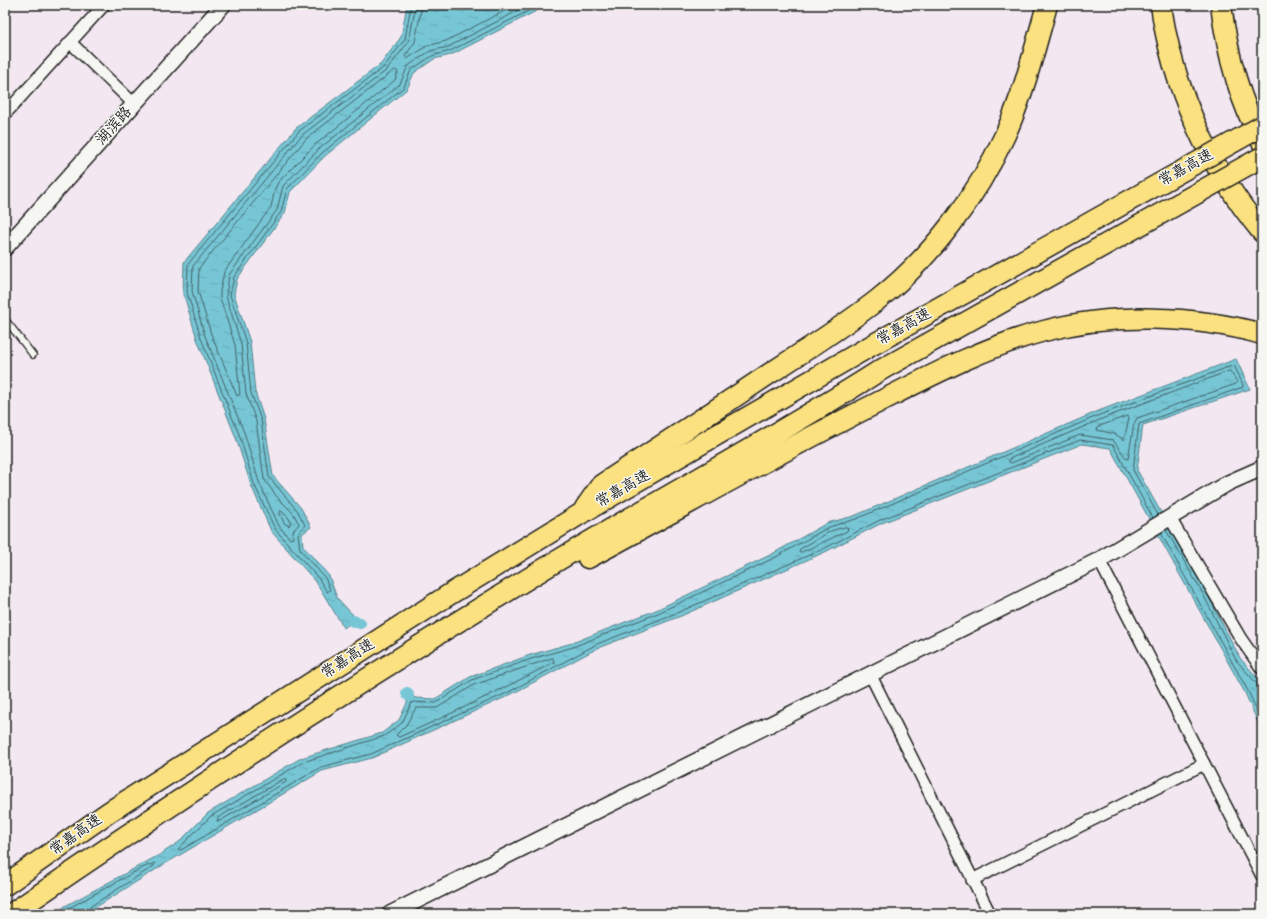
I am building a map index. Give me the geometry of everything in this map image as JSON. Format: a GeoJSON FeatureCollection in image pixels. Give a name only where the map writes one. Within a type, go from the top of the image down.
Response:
{"type":"FeatureCollection","features":[{"type":"Feature","properties":{"kind":"highway"},"geometry":{"type":"LineString","coordinates":[[582,513],[601,485],[843,326],[892,287],[920,260],[959,213],[975,189],[1004,136],[1017,105],[1047,5]]}},
{"type":"Feature","properties":{"kind":"highway"},"geometry":{"type":"LineString","coordinates":[[1161,5],[1170,49],[1183,92],[1199,132],[1222,176],[1262,232]]}},
{"type":"Feature","properties":{"kind":"highway"},"geometry":{"type":"LineString","coordinates":[[1221,5],[1225,36],[1235,77],[1262,142]]}},
{"type":"Feature","properties":{"kind":"highway","name":"常嘉高速"},"geometry":{"type":"LineString","coordinates":[[5,885],[109,812],[325,674],[582,513],[866,348],[1262,126]]}},
{"type":"Feature","properties":{"kind":"highway","name":"常嘉高速"},"geometry":{"type":"LineString","coordinates":[[11,914],[120,838],[335,699],[547,567],[818,410],[880,371],[1262,157]]}},
{"type":"Feature","properties":{"kind":"highway"},"geometry":{"type":"LineString","coordinates":[[547,567],[585,560],[826,428],[930,376],[1026,337],[1045,331],[1106,321],[1166,319],[1213,324],[1262,334]]}},
{"type":"Feature","properties":{"kind":"street"},"geometry":{"type":"LineString","coordinates":[[5,114],[104,5]]}},
{"type":"Feature","properties":{"kind":"street","name":"湖滨路"},"geometry":{"type":"LineString","coordinates":[[5,248],[224,5]]}},
{"type":"Feature","properties":{"kind":"street"},"geometry":{"type":"LineString","coordinates":[[70,42],[134,104]]}},
{"type":"Feature","properties":{"kind":"street"},"geometry":{"type":"LineString","coordinates":[[390,914],[1099,560],[1228,483],[1262,468]]}},
{"type":"Feature","properties":{"kind":"street"},"geometry":{"type":"LineString","coordinates":[[1169,518],[1241,639],[1262,669]]}},
{"type":"Feature","properties":{"kind":"street"},"geometry":{"type":"LineString","coordinates":[[1099,560],[1262,876]]}},
{"type":"Feature","properties":{"kind":"street"},"geometry":{"type":"LineString","coordinates":[[870,674],[990,914]]}},
{"type":"Feature","properties":{"kind":"street"},"geometry":{"type":"LineString","coordinates":[[972,880],[1204,764]]}},
{"type":"Feature","properties":{"kind":"lane"},"geometry":{"type":"LineString","coordinates":[[5,319],[33,355]]}},
{"type":"Feature","properties":{"kind":"water"},"geometry":{"type":"Polygon","coordinates":[[[407,5],[548,5],[451,55],[434,59],[414,73],[407,89],[325,156],[290,192],[285,213],[237,279],[234,294],[250,342],[255,392],[264,419],[273,476],[301,508],[311,527],[302,534],[303,546],[329,576],[337,598],[353,615],[353,621],[344,628],[316,582],[271,531],[251,485],[236,438],[197,339],[183,292],[184,262],[296,128],[381,64],[401,37],[407,5]]]}},
{"type":"Feature","properties":{"kind":"water"},"geometry":{"type":"Polygon","coordinates":[[[1236,359],[1250,389],[1143,425],[1137,470],[1204,588],[1240,658],[1262,683],[1262,732],[1245,693],[1110,448],[1082,444],[882,523],[825,552],[681,616],[598,648],[508,696],[372,758],[322,771],[163,865],[93,909],[89,914],[56,914],[65,906],[161,854],[179,842],[208,813],[301,758],[382,733],[399,720],[407,703],[408,695],[416,698],[435,699],[470,677],[530,655],[572,643],[656,610],[772,554],[827,523],[854,516],[1101,410],[1236,359]]]}},
{"type":"Feature","properties":{"kind":"waterway"},"geometry":{"type":"LineString","coordinates":[[353,621],[360,623]]}}]}
